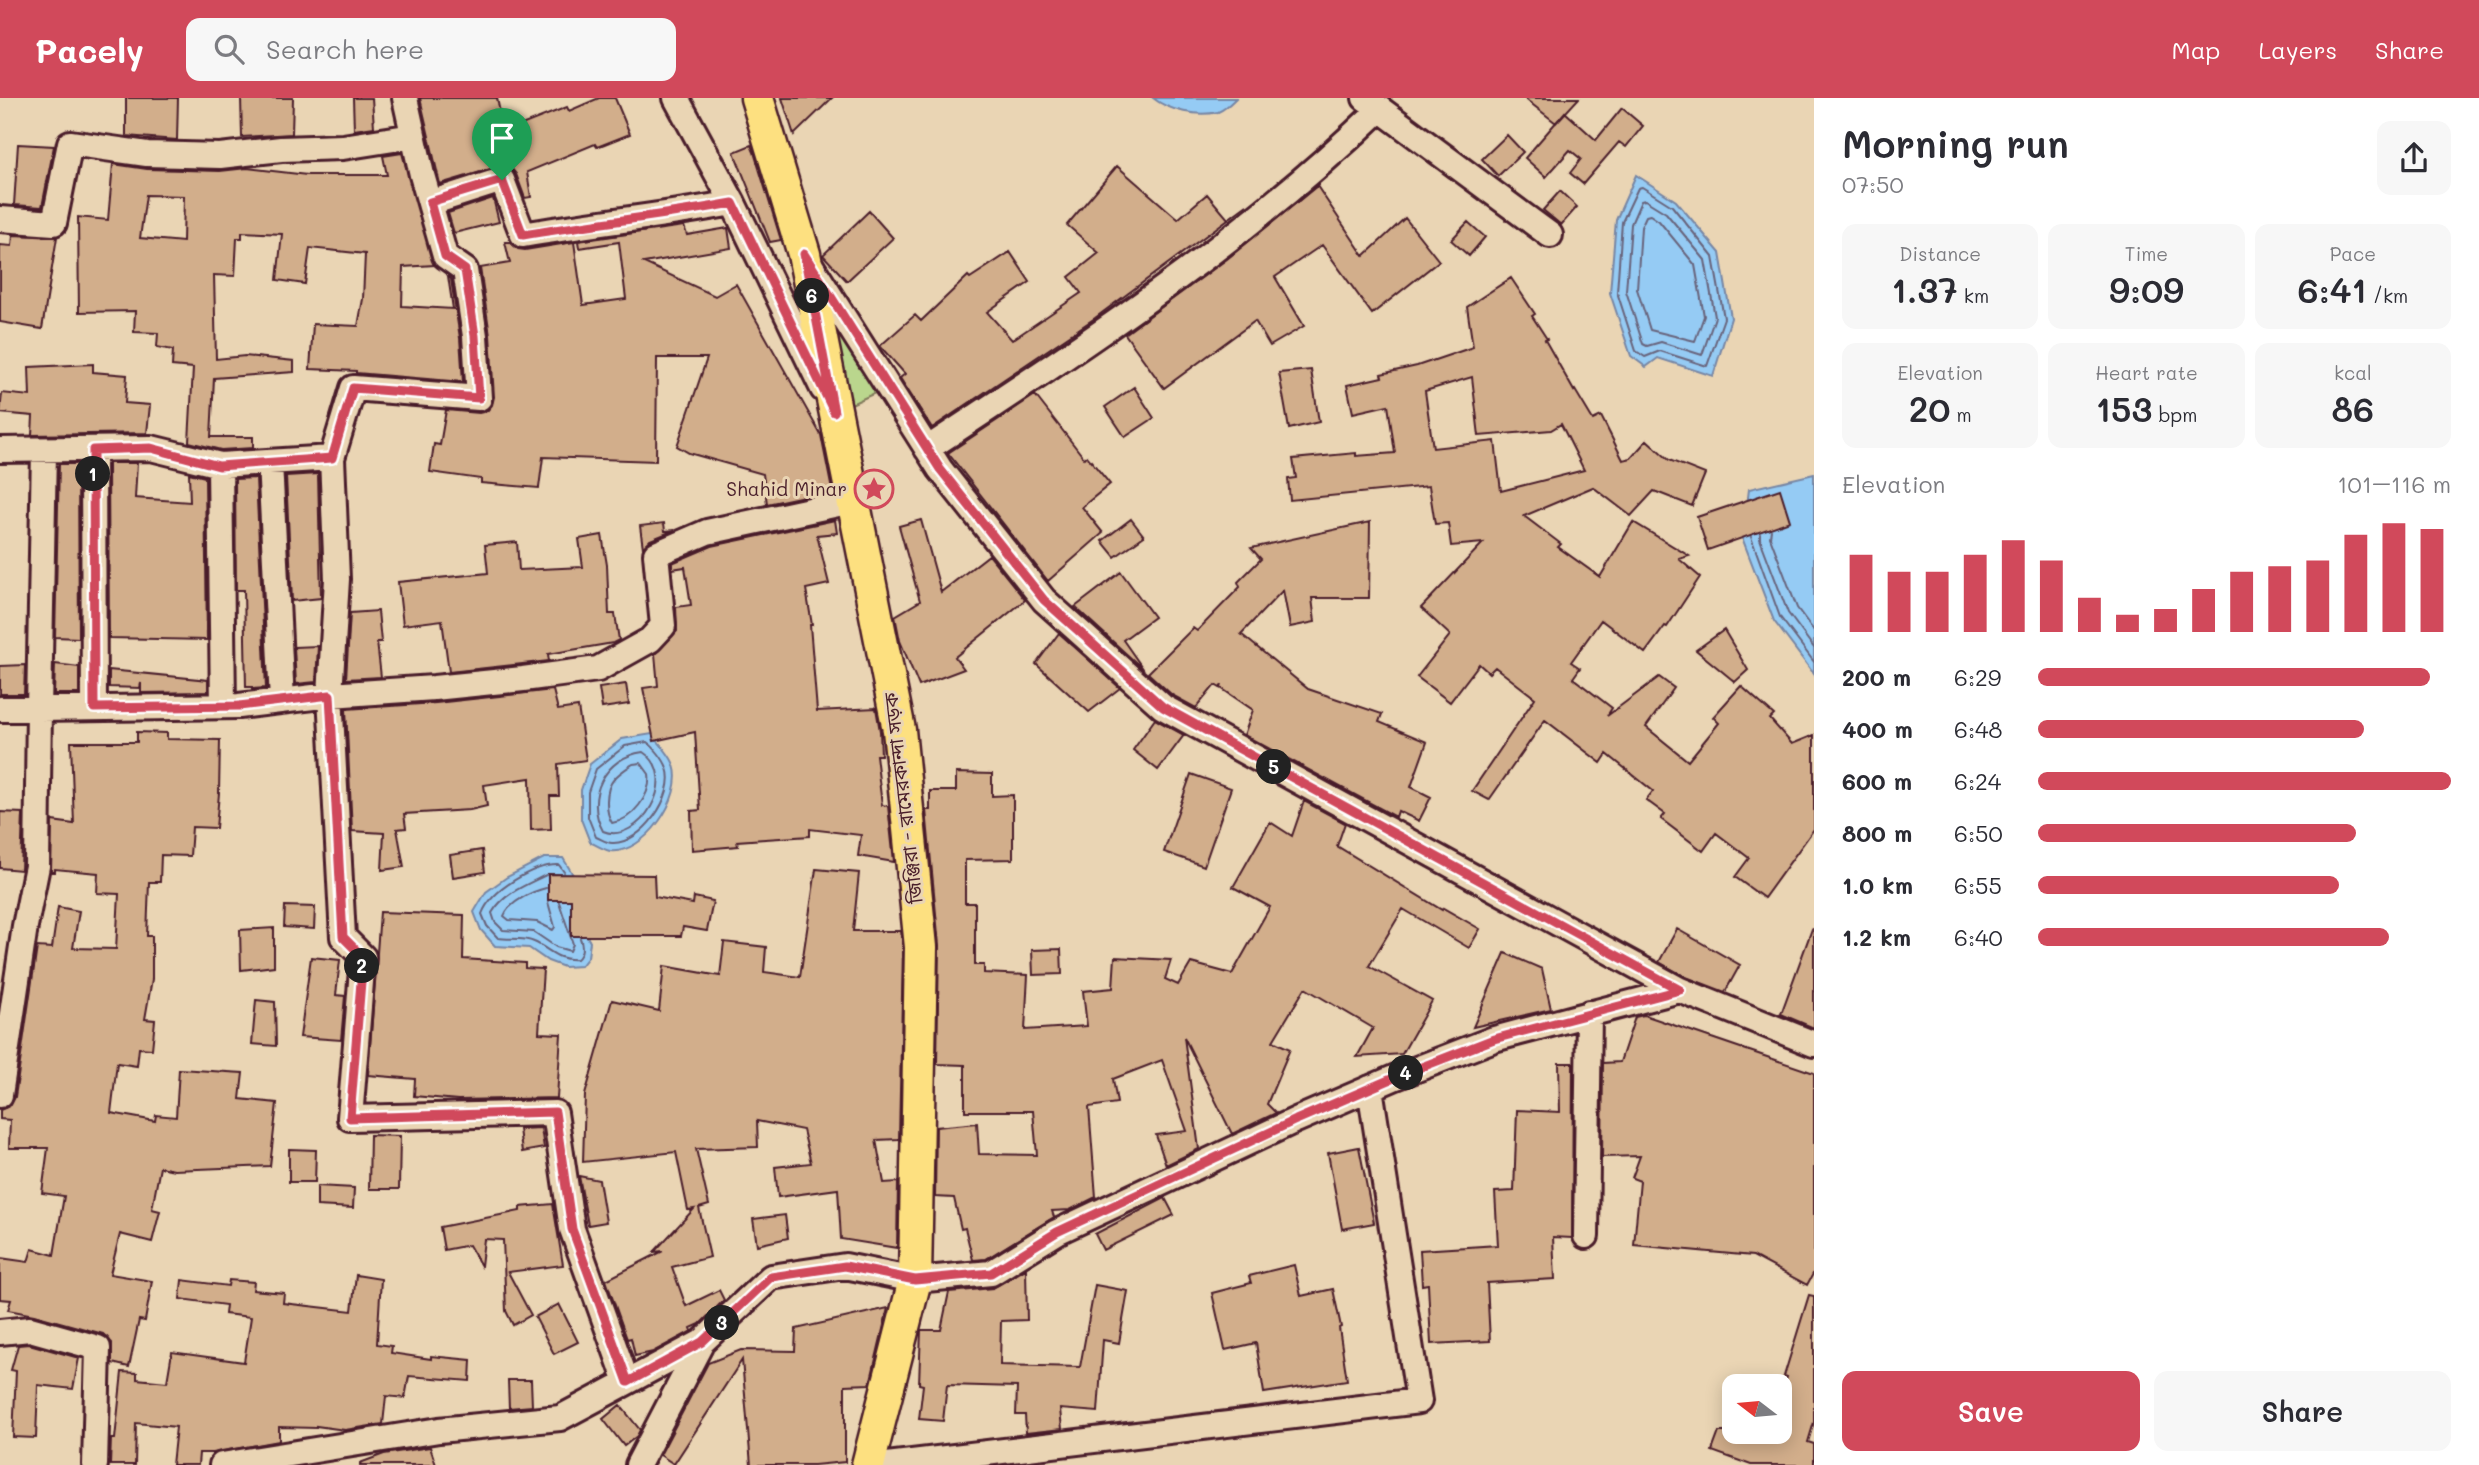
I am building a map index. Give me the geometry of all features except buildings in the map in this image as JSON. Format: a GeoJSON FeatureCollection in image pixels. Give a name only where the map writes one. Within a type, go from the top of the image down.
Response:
{"type":"FeatureCollection","features":[{"type":"Feature","properties":{"kind":"main road","name":"জিঞ্জিরা - রামেরকান্দা সড়ক"},"geometry":{"type":"LineString","coordinates":[[757,98],[804,254],[899,730],[921,947],[915,1280],[868,1465]]}},
{"type":"Feature","properties":{"kind":"street"},"geometry":{"type":"LineString","coordinates":[[405,98],[445,256],[465,270],[475,336],[479,398],[353,388],[332,458],[337,579],[330,695],[343,937],[363,957],[350,1118],[555,1112],[572,1229],[628,1382]]}},
{"type":"Feature","properties":{"kind":"street"},"geometry":{"type":"LineString","coordinates":[[676,98],[733,203],[834,412]]}},
{"type":"Feature","properties":{"kind":"street"},"geometry":{"type":"LineString","coordinates":[[927,449],[1135,310],[1237,234],[1338,149],[1373,103],[1550,235]]}},
{"type":"Feature","properties":{"kind":"street"},"geometry":{"type":"LineString","coordinates":[[0,219],[54,223],[69,143],[147,154],[220,156],[281,149],[343,148],[413,136]]}},
{"type":"Feature","properties":{"kind":"street"},"geometry":{"type":"LineString","coordinates":[[430,202],[502,180],[523,235],[602,222],[657,217],[733,203]]}},
{"type":"Feature","properties":{"kind":"street"},"geometry":{"type":"LineString","coordinates":[[804,254],[940,469],[1044,600],[1163,707],[1680,990],[1814,1044]]}},
{"type":"Feature","properties":{"kind":"street"},"geometry":{"type":"LineString","coordinates":[[0,450],[151,448],[219,466],[332,458]]}},
{"type":"Feature","properties":{"kind":"street"},"geometry":{"type":"LineString","coordinates":[[0,1095],[7,1005],[37,866],[44,450]]}},
{"type":"Feature","properties":{"kind":"street"},"geometry":{"type":"LineString","coordinates":[[93,450],[94,708]]}},
{"type":"Feature","properties":{"kind":"street"},"geometry":{"type":"LineString","coordinates":[[270,462],[282,701]]}},
{"type":"Feature","properties":{"kind":"street"},"geometry":{"type":"LineString","coordinates":[[219,466],[223,706]]}},
{"type":"Feature","properties":{"kind":"street"},"geometry":{"type":"LineString","coordinates":[[0,709],[223,706],[434,688],[598,670],[650,640],[663,626],[656,554],[708,532],[852,501]]}},
{"type":"Feature","properties":{"kind":"street"},"geometry":{"type":"LineString","coordinates":[[222,1465],[439,1430],[560,1418],[702,1342],[771,1277],[845,1266],[915,1280],[991,1273],[1057,1232],[1284,1125],[1370,1088],[1494,1039],[1680,990]]}},
{"type":"Feature","properties":{"kind":"street"},"geometry":{"type":"LineString","coordinates":[[1586,1236],[1589,1013]]}},
{"type":"Feature","properties":{"kind":"street"},"geometry":{"type":"LineString","coordinates":[[887,1465],[1419,1401],[1370,1088]]}},
{"type":"Feature","properties":{"kind":"street"},"geometry":{"type":"LineString","coordinates":[[0,1332],[30,1329],[98,1348],[95,1465]]}},
{"type":"Feature","properties":{"kind":"street"},"geometry":{"type":"LineString","coordinates":[[638,1465],[702,1342]]}},
{"type":"Feature","properties":{"kind":"green space"},"geometry":{"type":"Polygon","coordinates":[[[804,255],[888,387],[834,412],[804,255]]]}},
{"type":"Feature","properties":{"kind":"water"},"geometry":{"type":"Polygon","coordinates":[[[1153,98],[1236,98],[1220,111],[1202,114],[1175,109],[1153,98]]]}},
{"type":"Feature","properties":{"kind":"water"},"geometry":{"type":"Polygon","coordinates":[[[1636,175],[1676,201],[1720,253],[1731,318],[1713,376],[1658,358],[1646,367],[1631,356],[1610,293],[1616,220],[1636,175]]]}},
{"type":"Feature","properties":{"kind":"water"},"geometry":{"type":"Polygon","coordinates":[[[1814,474],[1814,674],[1774,621],[1743,540],[1749,489],[1814,474]]]}},
{"type":"Feature","properties":{"kind":"water"},"geometry":{"type":"Polygon","coordinates":[[[652,734],[674,765],[676,778],[668,807],[648,834],[636,844],[623,850],[605,850],[590,842],[581,819],[581,790],[590,764],[622,739],[652,734]]]}},
{"type":"Feature","properties":{"kind":"water"},"geometry":{"type":"Polygon","coordinates":[[[544,858],[563,858],[575,878],[583,929],[590,942],[588,957],[581,966],[564,967],[548,961],[529,948],[495,946],[481,930],[474,912],[486,892],[507,877],[544,858]]]}},
{"type":"Feature","properties":{"kind":"place","name":"Shahid Minar"},"geometry":{"type":"Point","coordinates":[874,489]}},
{"type":"Feature","properties":{"kind":"route"},"geometry":{"type":"LineString","coordinates":[[502,180],[523,235],[602,222],[657,217],[733,203],[834,412],[804,254],[940,469],[1044,600],[1163,707],[1680,990],[1494,1039],[1396,1077],[1296,1120],[1057,1232],[991,1273],[915,1280],[845,1266],[771,1277],[702,1342],[628,1382],[572,1229],[555,1112],[350,1118],[363,957],[343,937],[330,695],[239,706],[94,708],[93,450],[151,448],[219,466],[332,458],[353,388],[479,398],[475,336],[465,270],[445,256],[430,202],[502,180]]}}]}
